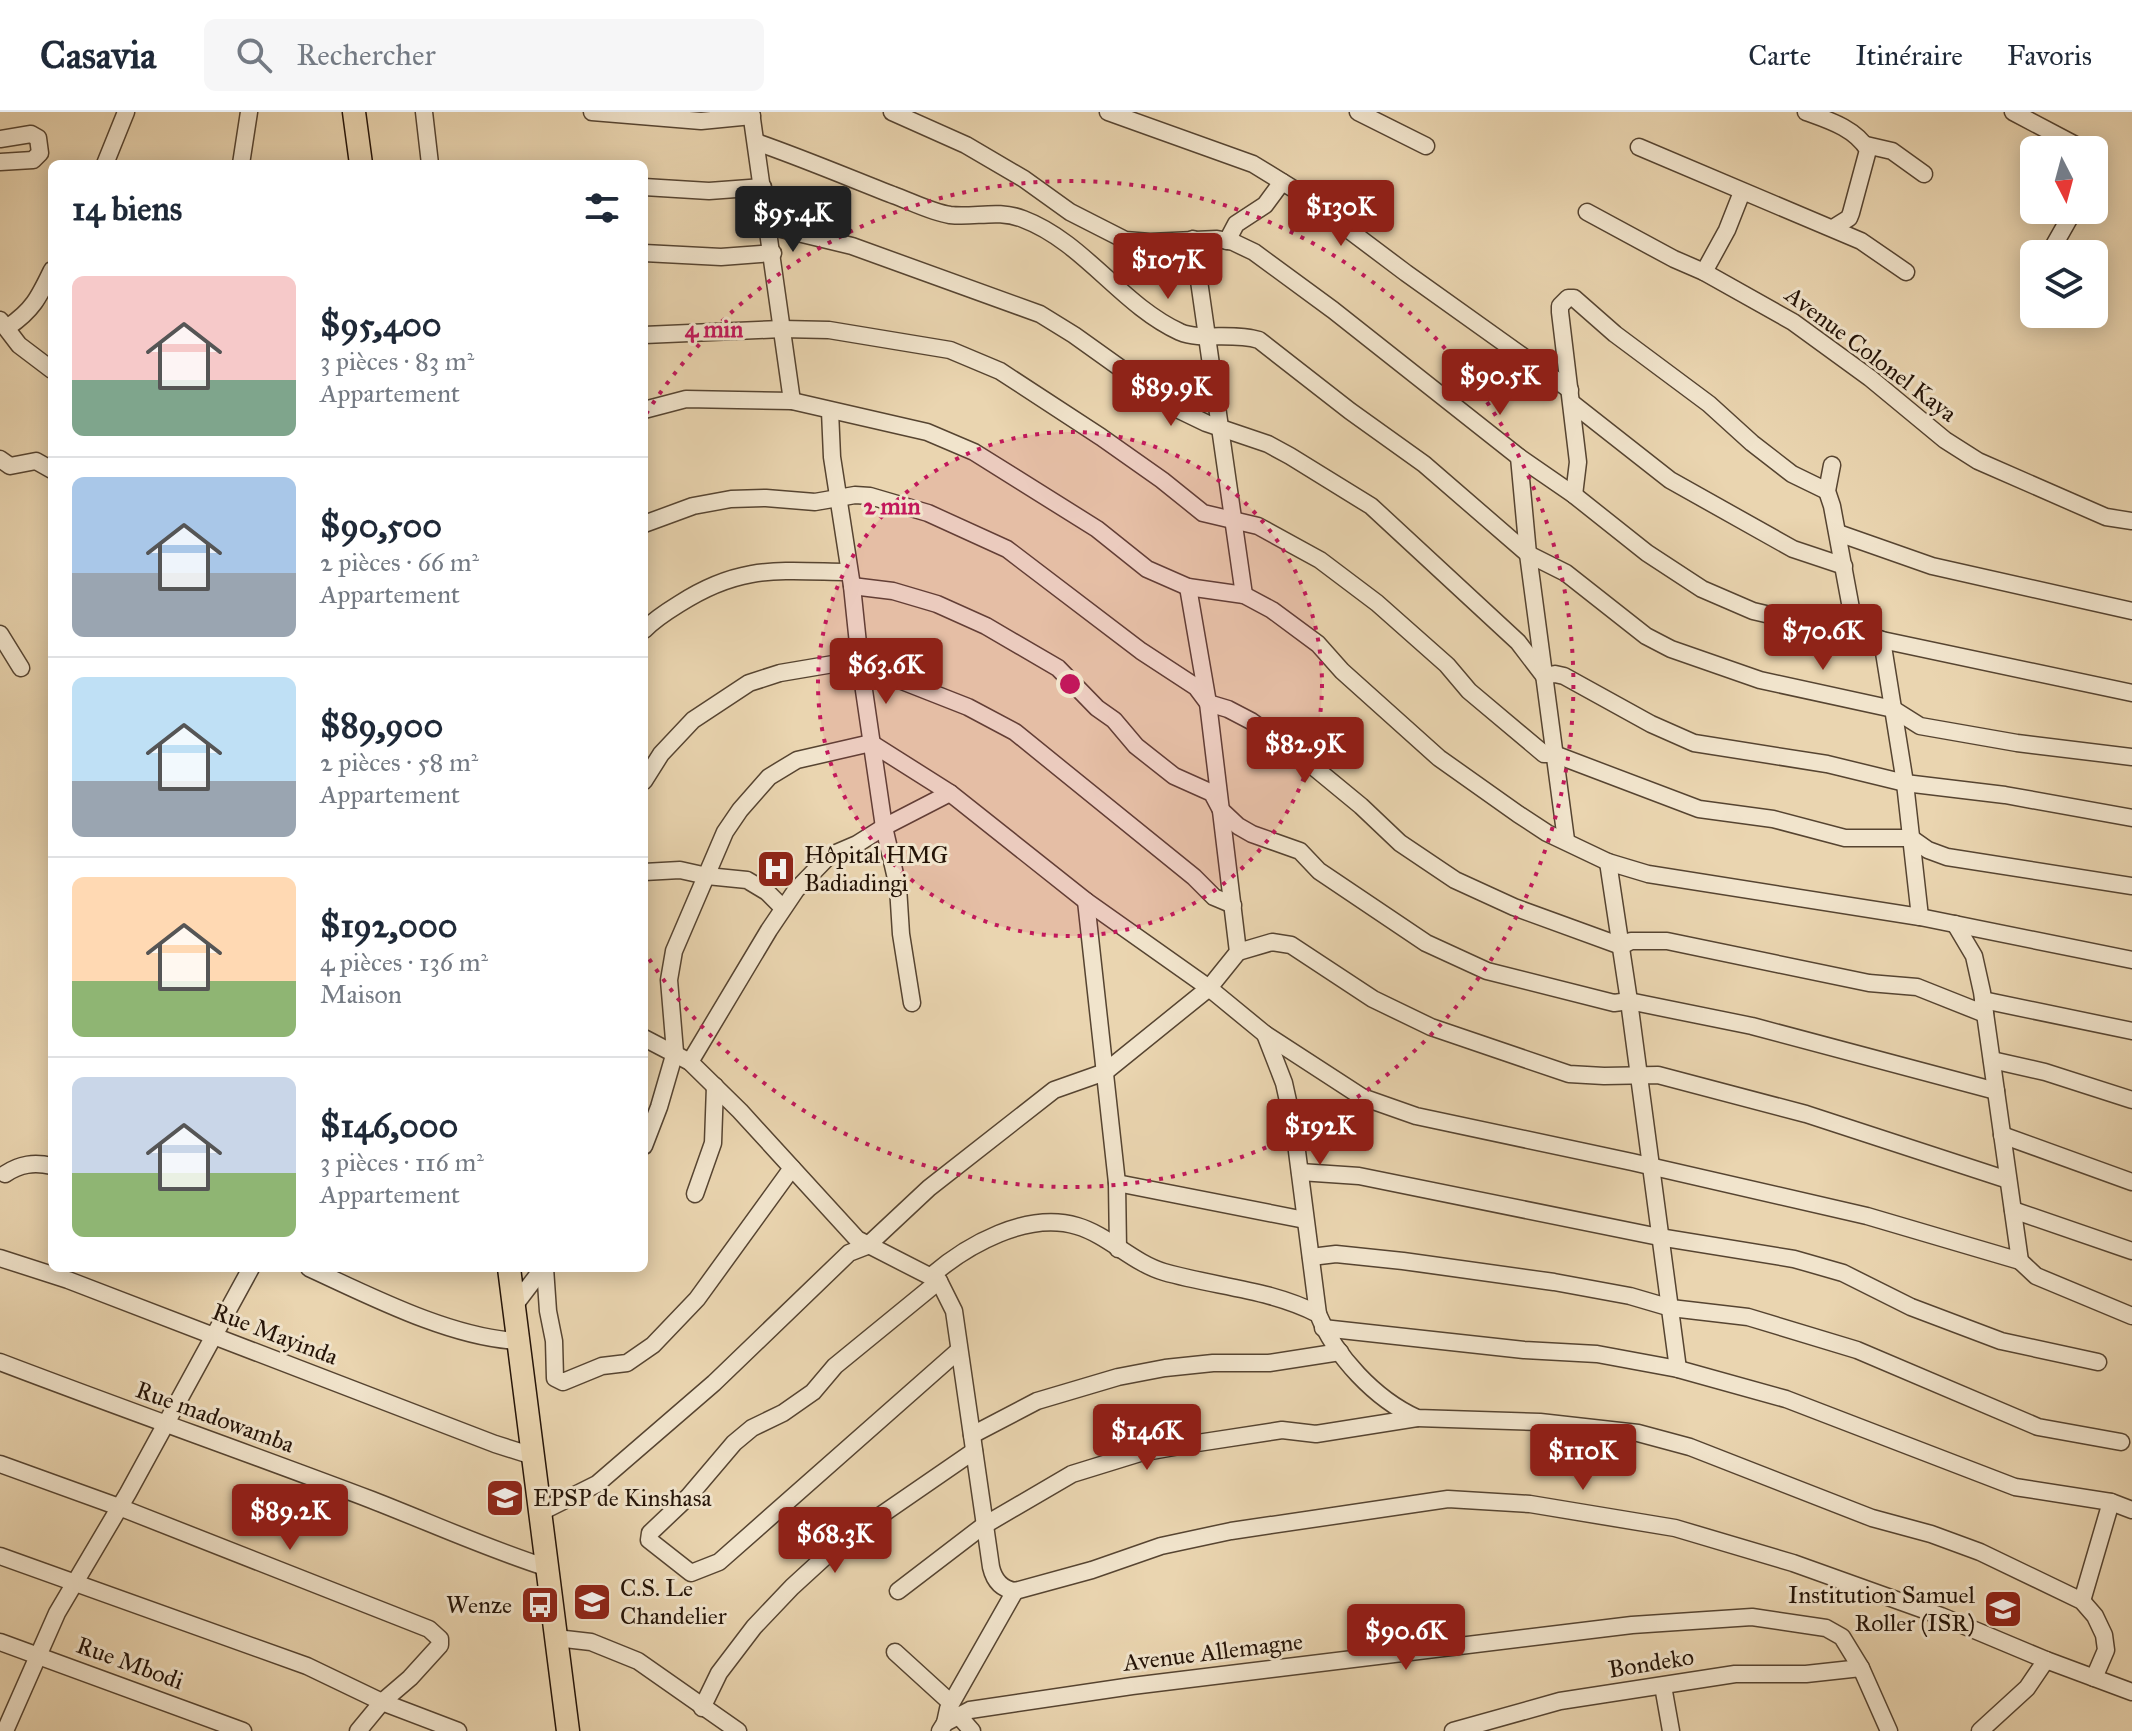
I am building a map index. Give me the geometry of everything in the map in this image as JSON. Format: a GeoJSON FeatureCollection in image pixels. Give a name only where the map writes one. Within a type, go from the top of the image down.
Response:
{"type":"FeatureCollection","features":[{"type":"Feature","properties":{"kind":"highway"},"geometry":{"type":"LineString","coordinates":[[354,112],[360,160]]}},
{"type":"Feature","properties":{"kind":"highway"},"geometry":{"type":"LineString","coordinates":[[510,1272],[568,1731]]}},
{"type":"Feature","properties":{"kind":"street"},"geometry":{"type":"LineString","coordinates":[[107,160],[126,112]]}},
{"type":"Feature","properties":{"kind":"street"},"geometry":{"type":"LineString","coordinates":[[242,160],[249,112]]}},
{"type":"Feature","properties":{"kind":"street"},"geometry":{"type":"LineString","coordinates":[[424,112],[430,160]]}},
{"type":"Feature","properties":{"kind":"street"},"geometry":{"type":"LineString","coordinates":[[592,112],[701,121],[752,114],[792,401]]}},
{"type":"Feature","properties":{"kind":"street"},"geometry":{"type":"LineString","coordinates":[[892,112],[966,145],[1024,179],[1070,212],[1125,240],[1227,241],[1254,252],[1333,310],[1519,457],[1574,495],[1647,553],[1702,589],[1778,618],[1855,630],[1882,640],[2132,693]]}},
{"type":"Feature","properties":{"kind":"street"},"geometry":{"type":"LineString","coordinates":[[1108,112],[1253,164],[1282,182],[1571,397],[1670,480],[1793,549],[1844,566]]}},
{"type":"Feature","properties":{"kind":"street"},"geometry":{"type":"LineString","coordinates":[[1358,112],[1426,146]]}},
{"type":"Feature","properties":{"kind":"street"},"geometry":{"type":"LineString","coordinates":[[1806,112],[1832,121],[1866,145],[1892,151],[1924,174]]}},
{"type":"Feature","properties":{"kind":"street"},"geometry":{"type":"LineString","coordinates":[[2013,112],[2058,136]]}},
{"type":"Feature","properties":{"kind":"street"},"geometry":{"type":"LineString","coordinates":[[0,139],[31,134],[38,138],[40,153],[33,160],[0,162]]}},
{"type":"Feature","properties":{"kind":"street"},"geometry":{"type":"LineString","coordinates":[[756,142],[950,215],[1003,213],[1022,219],[1045,229],[1159,320],[1182,333],[1242,335],[1259,340],[1424,464],[1528,554],[1566,573],[1646,636],[1671,649],[1760,680],[1893,709],[1920,726],[2017,743],[2132,757]]}},
{"type":"Feature","properties":{"kind":"street"},"geometry":{"type":"LineString","coordinates":[[1833,228],[1849,218],[1857,200],[1858,181],[1867,154],[1866,145]]}},
{"type":"Feature","properties":{"kind":"street"},"geometry":{"type":"LineString","coordinates":[[1639,147],[1861,241],[1906,272]]}},
{"type":"Feature","properties":{"kind":"street"},"geometry":{"type":"LineString","coordinates":[[1227,241],[1236,224],[1265,205],[1282,182]]}},
{"type":"Feature","properties":{"kind":"street"},"geometry":{"type":"LineString","coordinates":[[648,187],[709,191],[763,187]]}},
{"type":"Feature","properties":{"kind":"street"},"geometry":{"type":"LineString","coordinates":[[1704,272],[1727,230],[1742,192]]}},
{"type":"Feature","properties":{"kind":"street","name":"Avenue Colonel Kaya"},"geometry":{"type":"LineString","coordinates":[[1587,212],[1793,322],[1870,378],[1945,440],[1978,461],[2106,517],[2132,521]]}},
{"type":"Feature","properties":{"kind":"street"},"geometry":{"type":"LineString","coordinates":[[769,226],[852,246],[1040,314],[1179,410],[1268,444],[1371,506],[1518,642],[1544,676]]}},
{"type":"Feature","properties":{"kind":"street"},"geometry":{"type":"LineString","coordinates":[[1193,239],[1244,595]]}},
{"type":"Feature","properties":{"kind":"street"},"geometry":{"type":"LineString","coordinates":[[648,253],[721,257],[773,253]]}},
{"type":"Feature","properties":{"kind":"street"},"geometry":{"type":"LineString","coordinates":[[48,278],[28,314],[3,324],[19,345],[48,367]]}},
{"type":"Feature","properties":{"kind":"street"},"geometry":{"type":"LineString","coordinates":[[1574,495],[1578,462],[1560,312],[1560,306],[1568,298],[1574,298],[1615,334],[1698,395],[1792,474],[1827,491]]}},
{"type":"Feature","properties":{"kind":"street"},"geometry":{"type":"LineString","coordinates":[[648,335],[829,330],[950,350],[1000,371],[1101,437],[1203,513],[1258,526],[1320,560],[1377,603],[1447,665],[1469,691],[1544,754],[1554,754],[1699,809],[1773,819],[1845,838],[1911,838],[1928,850],[1947,857],[2132,886]]}},
{"type":"Feature","properties":{"kind":"street"},"geometry":{"type":"LineString","coordinates":[[648,409],[686,399],[792,401],[927,432],[974,452],[1097,529],[1147,569],[1188,587],[1244,595],[1272,610],[1318,644],[1342,671],[1439,758],[1547,833],[1608,862],[1648,874],[1920,917],[2132,960]]}},
{"type":"Feature","properties":{"kind":"street"},"geometry":{"type":"LineString","coordinates":[[830,411],[832,457],[871,743],[884,827],[898,887],[901,934],[912,1003]]}},
{"type":"Feature","properties":{"kind":"street"},"geometry":{"type":"LineString","coordinates":[[1519,457],[1528,554],[1566,840]]}},
{"type":"Feature","properties":{"kind":"street"},"geometry":{"type":"LineString","coordinates":[[0,459],[10,466],[36,461],[48,468]]}},
{"type":"Feature","properties":{"kind":"street"},"geometry":{"type":"LineString","coordinates":[[1832,465],[1827,491],[1838,533],[1855,630]]}},
{"type":"Feature","properties":{"kind":"street"},"geometry":{"type":"LineString","coordinates":[[648,523],[693,506],[731,499],[815,502],[870,496],[928,513],[1007,549],[1141,651],[1196,687],[1208,703],[1251,721],[1298,755],[1361,806],[1400,843],[1455,880],[1514,907],[1621,946],[1631,941],[1667,941],[1869,983],[1917,987],[1984,1007],[2132,1031]]}},
{"type":"Feature","properties":{"kind":"street"},"geometry":{"type":"LineString","coordinates":[[1838,533],[1932,566],[2132,611]]}},
{"type":"Feature","properties":{"kind":"street"},"geometry":{"type":"LineString","coordinates":[[648,626],[699,590],[728,578],[772,571],[850,579],[937,604],[986,626],[1058,668],[1091,702],[1114,720],[1136,746],[1174,776],[1212,793],[1221,810],[1238,826],[1300,851],[1319,871],[1426,943],[1487,971],[1527,983],[1570,990],[1614,1003],[1629,1001],[1752,1026],[1996,1091]]}},
{"type":"Feature","properties":{"kind":"street"},"geometry":{"type":"LineString","coordinates":[[1188,587],[1208,703],[1238,952]]}},
{"type":"Feature","properties":{"kind":"street"},"geometry":{"type":"LineString","coordinates":[[0,634],[21,668]]}},
{"type":"Feature","properties":{"kind":"street"},"geometry":{"type":"LineString","coordinates":[[1882,640],[1905,783],[1920,917]]}},
{"type":"Feature","properties":{"kind":"street"},"geometry":{"type":"LineString","coordinates":[[648,775],[661,754],[693,720],[749,683],[780,673],[851,661],[860,663],[968,707],[1015,732],[1182,867],[1214,897],[1233,905]]}},
{"type":"Feature","properties":{"kind":"street"},"geometry":{"type":"LineString","coordinates":[[1544,676],[1564,676],[1651,724],[1694,743],[1827,764],[1905,783],[2005,795],[2132,818]]}},
{"type":"Feature","properties":{"kind":"street"},"geometry":{"type":"LineString","coordinates":[[648,1134],[675,1052],[669,980],[674,951],[725,832],[769,777],[797,760],[871,743],[950,793],[1086,901],[1209,988],[1265,1034],[1362,1097],[1416,1116],[1867,1216],[2020,1261],[2036,1276],[2132,1316]]}},
{"type":"Feature","properties":{"kind":"street"},"geometry":{"type":"LineString","coordinates":[[690,1062],[796,890],[829,856],[950,793]]}},
{"type":"Feature","properties":{"kind":"street"},"geometry":{"type":"LineString","coordinates":[[1608,862],[1678,1369]]}},
{"type":"Feature","properties":{"kind":"street"},"geometry":{"type":"LineString","coordinates":[[648,872],[680,870],[747,880],[767,892],[783,908]]}},
{"type":"Feature","properties":{"kind":"street"},"geometry":{"type":"LineString","coordinates":[[1086,901],[1117,1183],[1118,1249]]}},
{"type":"Feature","properties":{"kind":"street"},"geometry":{"type":"LineString","coordinates":[[1955,924],[1974,956],[1984,1007],[2020,1261]]}},
{"type":"Feature","properties":{"kind":"street"},"geometry":{"type":"LineString","coordinates":[[541,1512],[597,1484],[714,1383],[849,1253],[867,1246],[929,1188],[1054,1090],[1105,1072],[1209,988],[1238,952],[1272,942],[1291,945],[1373,999],[1431,1027],[1569,1074],[1658,1075],[1806,1114],[2008,1180]]}},
{"type":"Feature","properties":{"kind":"street"},"geometry":{"type":"LineString","coordinates":[[1265,1034],[1284,1083],[1300,1172],[1320,1321],[1340,1352],[1379,1395],[1398,1410],[1417,1418]]}},
{"type":"Feature","properties":{"kind":"street"},"geometry":{"type":"LineString","coordinates":[[648,1040],[690,1062],[857,1239],[935,1279],[954,1311],[983,1526],[993,1574],[1006,1590],[1015,1591],[1092,1570],[1161,1546],[1231,1531],[1448,1499],[1530,1504],[1675,1528],[1793,1563],[1941,1616],[2132,1692]]}},
{"type":"Feature","properties":{"kind":"street"},"geometry":{"type":"LineString","coordinates":[[1992,1060],[2045,1072],[2132,1100]]}},
{"type":"Feature","properties":{"kind":"street"},"geometry":{"type":"LineString","coordinates":[[695,1194],[713,1143],[715,1086]]}},
{"type":"Feature","properties":{"kind":"street"},"geometry":{"type":"LineString","coordinates":[[2002,1135],[2132,1182]]}},
{"type":"Feature","properties":{"kind":"street"},"geometry":{"type":"LineString","coordinates":[[5,1174],[15,1167],[32,1163],[48,1165]]}},
{"type":"Feature","properties":{"kind":"street"},"geometry":{"type":"LineString","coordinates":[[544,1272],[554,1341],[555,1378],[563,1382],[602,1366],[627,1363],[653,1345],[697,1299],[792,1168]]}},
{"type":"Feature","properties":{"kind":"street"},"geometry":{"type":"LineString","coordinates":[[1300,1172],[1359,1176],[1819,1266],[1843,1273],[1911,1307],[2001,1341],[2098,1362]]}},
{"type":"Feature","properties":{"kind":"street"},"geometry":{"type":"LineString","coordinates":[[1117,1183],[1305,1220]]}},
{"type":"Feature","properties":{"kind":"street"},"geometry":{"type":"LineString","coordinates":[[2013,1210],[2132,1251]]}},
{"type":"Feature","properties":{"kind":"street"},"geometry":{"type":"LineString","coordinates":[[958,1351],[719,1562],[691,1573],[649,1540],[650,1533],[689,1496],[734,1443],[752,1428],[783,1413],[813,1392],[835,1366],[961,1255],[1024,1225],[1050,1223],[1077,1226],[1160,1271],[1275,1296],[1320,1321],[1524,1350],[1597,1354],[1678,1369],[1786,1399],[2015,1487],[2111,1502],[2132,1510]]}},
{"type":"Feature","properties":{"kind":"street"},"geometry":{"type":"LineString","coordinates":[[1311,1257],[1336,1254],[1360,1256],[1554,1282],[1630,1296],[1671,1308],[1748,1317],[1831,1341],[2038,1427],[2121,1442]]}},
{"type":"Feature","properties":{"kind":"street","name":"Rue Mayinda"},"geometry":{"type":"LineString","coordinates":[[0,1258],[68,1280],[533,1456]]}},
{"type":"Feature","properties":{"kind":"street"},"geometry":{"type":"LineString","coordinates":[[5,1730],[57,1613],[249,1272]]}},
{"type":"Feature","properties":{"kind":"street"},"geometry":{"type":"LineString","coordinates":[[319,1272],[453,1328],[494,1340],[518,1341]]}},
{"type":"Feature","properties":{"kind":"street"},"geometry":{"type":"LineString","coordinates":[[514,1306],[541,1272]]}},
{"type":"Feature","properties":{"kind":"street"},"geometry":{"type":"LineString","coordinates":[[702,1708],[719,1673],[754,1627],[804,1576],[839,1544],[973,1443],[1037,1401],[1118,1377],[1181,1366],[1269,1363],[1340,1352]]}},
{"type":"Feature","properties":{"kind":"street","name":"Rue madowamba"},"geometry":{"type":"LineString","coordinates":[[0,1362],[372,1500],[498,1552],[548,1568]]}},
{"type":"Feature","properties":{"kind":"street"},"geometry":{"type":"LineString","coordinates":[[898,1591],[983,1526],[1072,1474],[1140,1453],[1282,1430],[1316,1434],[1417,1418],[1540,1422],[1638,1433],[1690,1447],[1872,1518],[1931,1534],[1980,1552],[2082,1601],[2095,1616],[2104,1635],[2106,1650],[2094,1678]]}},
{"type":"Feature","properties":{"kind":"street"},"geometry":{"type":"LineString","coordinates":[[0,1464],[119,1507],[429,1629],[440,1639],[440,1645],[410,1678],[382,1702],[358,1731]]}},
{"type":"Feature","properties":{"kind":"street"},"geometry":{"type":"LineString","coordinates":[[2082,1601],[2111,1502]]}},
{"type":"Feature","properties":{"kind":"street"},"geometry":{"type":"LineString","coordinates":[[0,1556],[307,1666],[382,1702],[458,1731]]}},
{"type":"Feature","properties":{"kind":"street"},"geometry":{"type":"LineString","coordinates":[[948,1718],[1015,1591]]}},
{"type":"Feature","properties":{"kind":"street","name":"Avenue Allemagne"},"geometry":{"type":"LineString","coordinates":[[948,1718],[970,1710],[1132,1686],[1496,1640],[1632,1625],[1752,1617],[1826,1628],[1842,1637],[1861,1668],[1889,1731]]}},
{"type":"Feature","properties":{"kind":"street"},"geometry":{"type":"LineString","coordinates":[[556,1638],[591,1642],[638,1661],[738,1731]]}},
{"type":"Feature","properties":{"kind":"street","name":"Rue Mbodi"},"geometry":{"type":"LineString","coordinates":[[0,1642],[243,1731]]}},
{"type":"Feature","properties":{"kind":"street"},"geometry":{"type":"LineString","coordinates":[[895,1652],[948,1718],[972,1731]]}},
{"type":"Feature","properties":{"kind":"street"},"geometry":{"type":"LineString","coordinates":[[1980,1731],[2027,1688],[2046,1660]]}},
{"type":"Feature","properties":{"kind":"street","name":"Bondeko"},"geometry":{"type":"LineString","coordinates":[[1453,1731],[1560,1701],[1735,1674],[1806,1674],[1861,1668]]}},
{"type":"Feature","properties":{"kind":"street"},"geometry":{"type":"LineString","coordinates":[[1663,1686],[1671,1731]]}},
{"type":"Feature","properties":{"kind":"place","name":"Hôpital HMG Badiadingi"},"geometry":{"type":"Point","coordinates":[776,869]}},
{"type":"Feature","properties":{"kind":"place","name":"EPSP de Kinshasa"},"geometry":{"type":"Point","coordinates":[505,1498]}},
{"type":"Feature","properties":{"kind":"place","name":"C.S. Le Chandelier"},"geometry":{"type":"Point","coordinates":[592,1602]}},
{"type":"Feature","properties":{"kind":"place","name":"Wenze"},"geometry":{"type":"Point","coordinates":[540,1605]}},
{"type":"Feature","properties":{"kind":"place","name":"Institution Samuel Roller (ISR)"},"geometry":{"type":"Point","coordinates":[2003,1609]}}]}
